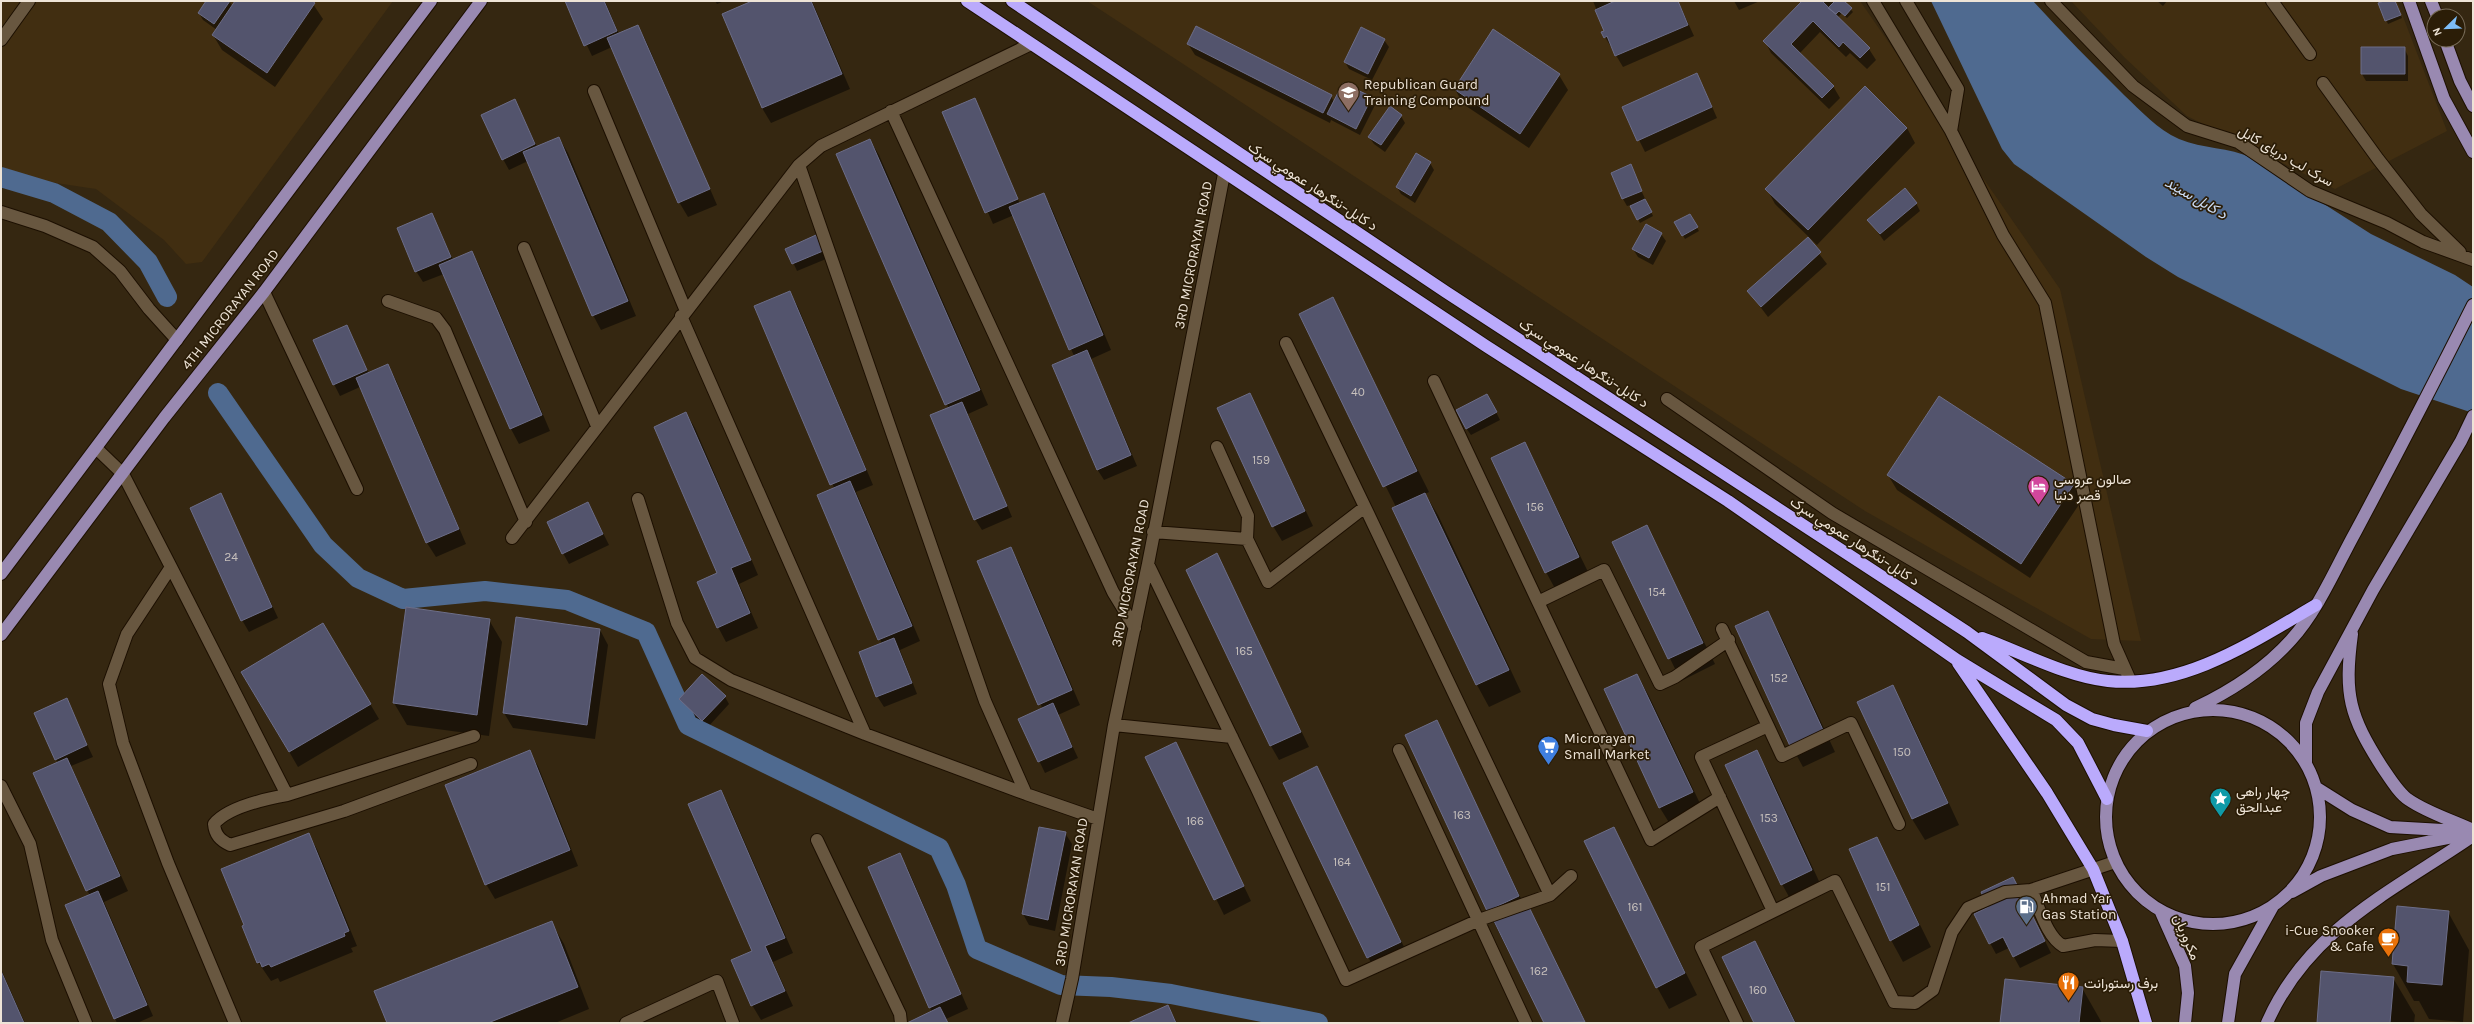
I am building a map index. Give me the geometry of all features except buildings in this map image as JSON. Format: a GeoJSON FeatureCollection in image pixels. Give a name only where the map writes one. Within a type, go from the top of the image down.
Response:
{"type":"FeatureCollection","features":[{"type":"Feature","properties":{"kind":"highway"},"geometry":{"type":"LineString","coordinates":[[967,1],[1166,132],[1224,174],[1479,342],[1728,501],[1956,660],[2056,720],[2078,743],[2107,798]]}},
{"type":"Feature","properties":{"kind":"highway","name":"د کابل–ننګرهار عمومي سړک"},"geometry":{"type":"LineString","coordinates":[[1012,1],[1381,249],[1966,632],[2066,705],[2092,718],[2114,725],[2147,731]]}},
{"type":"Feature","properties":{"kind":"highway"},"geometry":{"type":"LineString","coordinates":[[1966,632],[2072,672],[2108,681],[2130,680],[2186,672],[2236,651],[2316,605]]}},
{"type":"Feature","properties":{"kind":"highway"},"geometry":{"type":"LineString","coordinates":[[1956,660],[2047,793],[2093,869],[2122,941],[2146,1023]]}},
{"type":"Feature","properties":{"kind":"main road","name":"4TH MICRORAYAN ROAD"},"geometry":{"type":"LineString","coordinates":[[1,574],[97,449],[431,1]]}},
{"type":"Feature","properties":{"kind":"main road","name":"4TH MICRORAYAN ROAD"},"geometry":{"type":"LineString","coordinates":[[1,635],[124,474],[164,418],[264,292],[481,1]]}},
{"type":"Feature","properties":{"kind":"main road"},"geometry":{"type":"LineString","coordinates":[[2409,1],[2444,99],[2473,152]]}},
{"type":"Feature","properties":{"kind":"main road"},"geometry":{"type":"LineString","coordinates":[[2448,48],[2460,82],[2473,106]]}},
{"type":"Feature","properties":{"kind":"main road"},"geometry":{"type":"LineString","coordinates":[[2473,305],[2416,418],[2316,605],[2292,640],[2261,669],[2226,693],[2187,712],[2164,720],[2147,731],[2128,750],[2114,773],[2107,798],[2106,831],[2116,862],[2134,890],[2160,910],[2187,922],[2217,924],[2246,919],[2273,906],[2288,894],[2321,876],[2392,849],[2473,833]]}},
{"type":"Feature","properties":{"kind":"main road"},"geometry":{"type":"LineString","coordinates":[[2306,762],[2306,723],[2318,692],[2353,626],[2461,441],[2473,416]]}},
{"type":"Feature","properties":{"kind":"main road"},"geometry":{"type":"LineString","coordinates":[[2353,626],[2348,679],[2351,708],[2364,739],[2386,772],[2408,800],[2473,833]]}},
{"type":"Feature","properties":{"kind":"main road"},"geometry":{"type":"LineString","coordinates":[[2187,712],[2221,709],[2255,717],[2284,735],[2306,762],[2317,788],[2321,816],[2317,845],[2306,872],[2288,894]]}},
{"type":"Feature","properties":{"kind":"main road"},"geometry":{"type":"LineString","coordinates":[[2317,788],[2352,810],[2390,827],[2473,833]]}},
{"type":"Feature","properties":{"kind":"main road"},"geometry":{"type":"LineString","coordinates":[[2267,1023],[2278,998],[2304,962],[2332,932],[2473,833]]}},
{"type":"Feature","properties":{"kind":"main road"},"geometry":{"type":"LineString","coordinates":[[2228,1023],[2235,974],[2273,906]]}},
{"type":"Feature","properties":{"kind":"main road","name":"مکروریان"},"geometry":{"type":"LineString","coordinates":[[2160,910],[2185,966],[2188,993],[2185,1023]]}},
{"type":"Feature","properties":{"kind":"street"},"geometry":{"type":"LineString","coordinates":[[1,40],[29,1]]}},
{"type":"Feature","properties":{"kind":"street"},"geometry":{"type":"LineString","coordinates":[[1873,1],[1951,131],[2003,235],[2045,303],[2114,644],[2130,680]]}},
{"type":"Feature","properties":{"kind":"street"},"geometry":{"type":"LineString","coordinates":[[1906,1],[1958,89],[1951,131]]}},
{"type":"Feature","properties":{"kind":"street","name":"سرک لبِ دریای کابل"},"geometry":{"type":"LineString","coordinates":[[2051,1],[2133,86],[2187,126],[2238,142],[2310,191],[2387,223],[2422,242],[2468,257]]}},
{"type":"Feature","properties":{"kind":"street"},"geometry":{"type":"LineString","coordinates":[[2272,1],[2310,54]]}},
{"type":"Feature","properties":{"kind":"street"},"geometry":{"type":"LineString","coordinates":[[512,538],[526,522],[596,426],[799,165],[821,146],[1031,44]]}},
{"type":"Feature","properties":{"kind":"street"},"geometry":{"type":"LineString","coordinates":[[2323,82],[2378,159],[2421,214],[2468,257]]}},
{"type":"Feature","properties":{"kind":"street"},"geometry":{"type":"LineString","coordinates":[[594,91],[684,313],[865,734]]}},
{"type":"Feature","properties":{"kind":"street"},"geometry":{"type":"LineString","coordinates":[[891,111],[1112,592],[1134,628]]}},
{"type":"Feature","properties":{"kind":"street"},"geometry":{"type":"LineString","coordinates":[[799,165],[985,701],[1026,794]]}},
{"type":"Feature","properties":{"kind":"street","name":"3RD MICRORAYAN ROAD"},"geometry":{"type":"LineString","coordinates":[[1062,1023],[1070,992],[1114,725],[1148,564],[1153,532],[1224,174]]}},
{"type":"Feature","properties":{"kind":"street"},"geometry":{"type":"LineString","coordinates":[[1,212],[45,226],[93,247],[120,271],[149,309],[177,340]]}},
{"type":"Feature","properties":{"kind":"street"},"geometry":{"type":"LineString","coordinates":[[524,248],[596,426]]}},
{"type":"Feature","properties":{"kind":"street"},"geometry":{"type":"LineString","coordinates":[[264,292],[357,489]]}},
{"type":"Feature","properties":{"kind":"street"},"geometry":{"type":"LineString","coordinates":[[388,301],[436,318],[445,330],[526,522]]}},
{"type":"Feature","properties":{"kind":"street"},"geometry":{"type":"LineString","coordinates":[[1286,343],[1550,895]]}},
{"type":"Feature","properties":{"kind":"street"},"geometry":{"type":"LineString","coordinates":[[1434,380],[1651,840],[1720,797]]}},
{"type":"Feature","properties":{"kind":"street"},"geometry":{"type":"LineString","coordinates":[[1667,398],[1832,513],[2086,662],[2124,668]]}},
{"type":"Feature","properties":{"kind":"street"},"geometry":{"type":"LineString","coordinates":[[1217,447],[1248,516],[1247,539],[1268,582],[1365,507]]}},
{"type":"Feature","properties":{"kind":"street"},"geometry":{"type":"LineString","coordinates":[[97,449],[124,474],[287,794]]}},
{"type":"Feature","properties":{"kind":"street"},"geometry":{"type":"LineString","coordinates":[[638,499],[677,623],[695,658],[731,680],[865,734],[1098,819]]}},
{"type":"Feature","properties":{"kind":"street"},"geometry":{"type":"LineString","coordinates":[[1153,532],[1247,539]]}},
{"type":"Feature","properties":{"kind":"street"},"geometry":{"type":"LineString","coordinates":[[1148,564],[1232,736],[1346,980],[1479,920],[1550,895],[1570,876]]}},
{"type":"Feature","properties":{"kind":"street"},"geometry":{"type":"LineString","coordinates":[[171,567],[127,634],[109,684],[123,743],[168,863],[236,1023]]}},
{"type":"Feature","properties":{"kind":"street"},"geometry":{"type":"LineString","coordinates":[[1538,602],[1604,570],[1660,684],[1675,677],[1729,640]]}},
{"type":"Feature","properties":{"kind":"street"},"geometry":{"type":"LineString","coordinates":[[1722,629],[1729,640],[1782,756],[1851,723],[1899,824]]}},
{"type":"Feature","properties":{"kind":"street"},"geometry":{"type":"LineString","coordinates":[[1114,725],[1232,736]]}},
{"type":"Feature","properties":{"kind":"street"},"geometry":{"type":"LineString","coordinates":[[1768,726],[1701,757],[1773,911]]}},
{"type":"Feature","properties":{"kind":"street"},"geometry":{"type":"LineString","coordinates":[[471,764],[344,811],[230,845],[222,841],[215,832],[214,824],[220,816],[264,799],[287,794],[474,736]]}},
{"type":"Feature","properties":{"kind":"street"},"geometry":{"type":"LineString","coordinates":[[1399,750],[1526,1023]]}},
{"type":"Feature","properties":{"kind":"street"},"geometry":{"type":"LineString","coordinates":[[1,786],[30,844],[52,940],[86,1023]]}},
{"type":"Feature","properties":{"kind":"street"},"geometry":{"type":"LineString","coordinates":[[817,840],[900,1014],[901,1023]]}},
{"type":"Feature","properties":{"kind":"street"},"geometry":{"type":"LineString","coordinates":[[1737,1023],[1700,947],[1835,881],[1894,1002],[1915,1003],[1933,990],[1952,932],[1968,908],[2005,892],[2031,890],[2116,862]]}},
{"type":"Feature","properties":{"kind":"street"},"geometry":{"type":"LineString","coordinates":[[2031,890],[2051,934],[2056,942],[2063,946],[2095,940],[2122,941]]}},
{"type":"Feature","properties":{"kind":"street"},"geometry":{"type":"LineString","coordinates":[[626,1023],[717,981],[733,1023]]}},
{"type":"Feature","properties":{"kind":"shaded area"},"geometry":{"type":"Polygon","coordinates":[[[1,1],[393,1],[202,262],[186,264],[164,240],[96,189],[43,181],[1,167],[1,1]]]}},
{"type":"Feature","properties":{"kind":"shaded area"},"geometry":{"type":"Polygon","coordinates":[[[1087,1],[1860,1],[2060,289],[2141,641],[2091,639],[1865,511],[1087,1]]]}},
{"type":"Feature","properties":{"kind":"shaded area"},"geometry":{"type":"Polygon","coordinates":[[[2071,1],[2397,1],[2447,131],[2335,189],[2187,116],[2124,57],[2071,1]]]}},
{"type":"Feature","properties":{"kind":"water","name":"د کابل سيند"},"geometry":{"type":"Polygon","coordinates":[[[1931,1],[2033,1],[2066,37],[2124,95],[2150,119],[2171,135],[2197,145],[2243,154],[2252,158],[2371,234],[2455,275],[2473,287],[2473,413],[2401,389],[2178,277],[2146,257],[2014,164],[2002,149],[1931,1]]]}},
{"type":"Feature","properties":{"kind":"waterway"},"geometry":{"type":"LineString","coordinates":[[1,177],[54,193],[109,222],[148,262],[167,297]]}},
{"type":"Feature","properties":{"kind":"waterway"},"geometry":{"type":"LineString","coordinates":[[218,393],[323,545],[358,578],[403,599],[485,591],[567,600],[646,632],[688,725],[939,848],[956,885],[977,949],[1061,985],[1111,987],[1171,994],[1318,1023]]}},
{"type":"Feature","properties":{"kind":"place","name":"Republican Guard Training Compound"},"geometry":{"type":"Point","coordinates":[1349,112]}},
{"type":"Feature","properties":{"kind":"place","name":"صالون عروسی قصر دنیا"},"geometry":{"type":"Point","coordinates":[2039,506]}},
{"type":"Feature","properties":{"kind":"place","name":"Microrayan Small Market"},"geometry":{"type":"Point","coordinates":[1548,766]}},
{"type":"Feature","properties":{"kind":"place","name":"چهار راهی عبدالحق"},"geometry":{"type":"Point","coordinates":[2220,818]}},
{"type":"Feature","properties":{"kind":"place","name":"Ahmad Yar Gas Station"},"geometry":{"type":"Point","coordinates":[2027,926]}},
{"type":"Feature","properties":{"kind":"place","name":"i-Cue Snooker & Cafe"},"geometry":{"type":"Point","coordinates":[2389,958]}},
{"type":"Feature","properties":{"kind":"place","name":"برف رستورانت"},"geometry":{"type":"Point","coordinates":[2068,1002]}}]}
